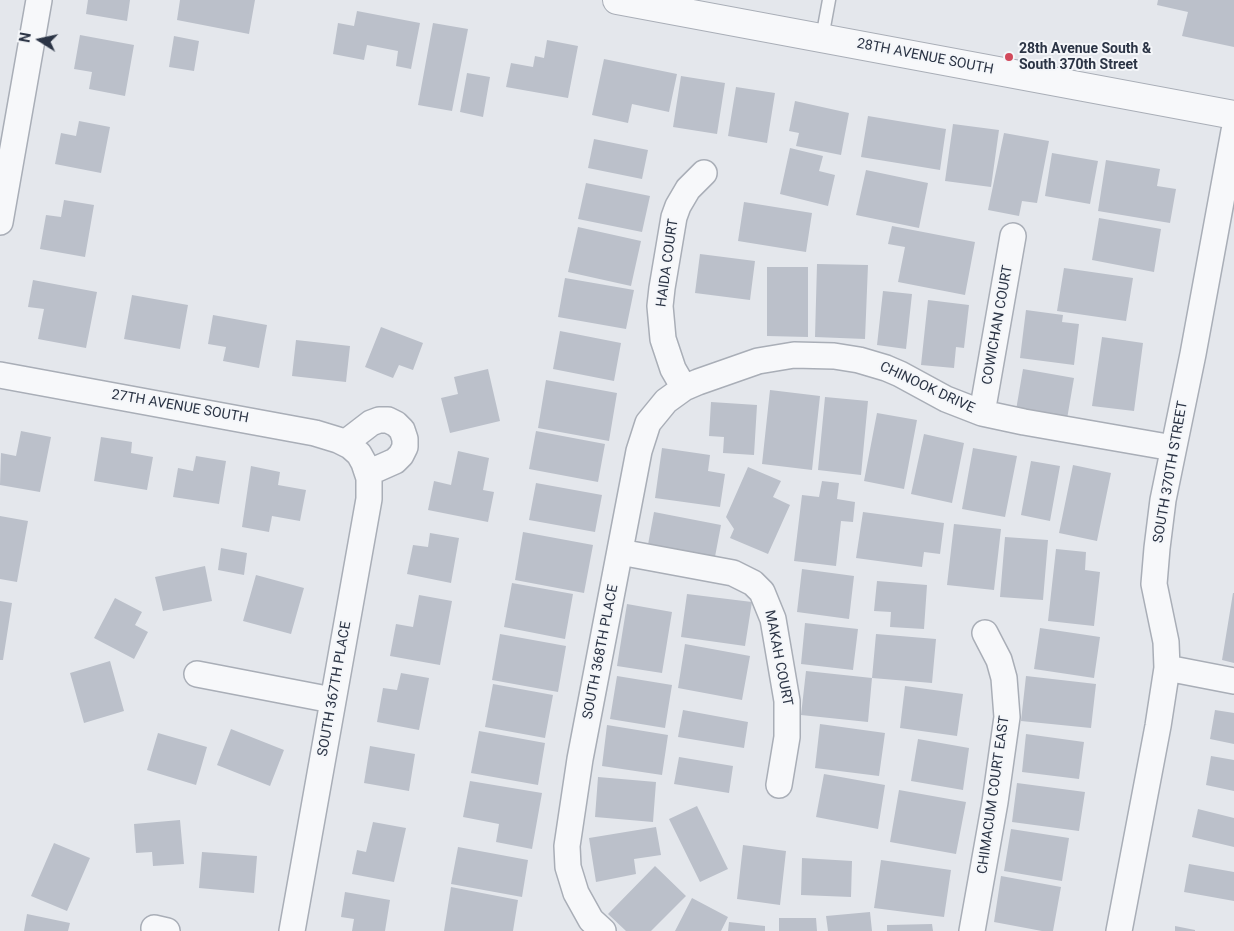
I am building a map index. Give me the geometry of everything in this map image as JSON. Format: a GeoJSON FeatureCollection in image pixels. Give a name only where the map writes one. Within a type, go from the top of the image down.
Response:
{"type":"FeatureCollection","features":[{"type":"Feature","properties":{"kind":"street"},"geometry":{"type":"LineString","coordinates":[[0,222],[38,0]]}},
{"type":"Feature","properties":{"kind":"street","name":"28TH AVENUE SOUTH"},"geometry":{"type":"LineString","coordinates":[[617,0],[1234,115]]}},
{"type":"Feature","properties":{"kind":"street","name":"SOUTH 370TH STREET"},"geometry":{"type":"LineString","coordinates":[[1119,931],[1158,726],[1167,668],[1166,642],[1154,584],[1163,500],[1197,335],[1234,131]]}},
{"type":"Feature","properties":{"kind":"street","name":"HAIDA COURT"},"geometry":{"type":"LineString","coordinates":[[684,388],[673,369],[663,339],[661,320],[662,288],[674,217],[678,206],[688,189],[704,174]]}},
{"type":"Feature","properties":{"kind":"street","name":"COWICHAN COURT"},"geometry":{"type":"LineString","coordinates":[[982,413],[1013,236]]}},
{"type":"Feature","properties":{"kind":"street","name":"CHINOOK DRIVE"},"geometry":{"type":"LineString","coordinates":[[684,388],[712,376],[774,357],[794,355],[834,356],[886,368],[952,402],[982,413],[1173,448]]}},
{"type":"Feature","properties":{"kind":"street","name":"27TH AVENUE SOUTH"},"geometry":{"type":"LineString","coordinates":[[0,375],[298,429],[327,436],[350,447]]}},
{"type":"Feature","properties":{"kind":"street","name":"SOUTH 368TH PLACE"},"geometry":{"type":"LineString","coordinates":[[598,929],[586,913],[576,893],[568,866],[567,846],[580,759],[634,470],[645,432],[654,415],[661,406],[684,388]]}},
{"type":"Feature","properties":{"kind":"street"},"geometry":{"type":"LineString","coordinates":[[350,447],[371,422],[388,420],[402,430],[405,447],[401,455],[395,461],[368,473]]}},
{"type":"Feature","properties":{"kind":"street","name":"SOUTH 367TH PLACE"},"geometry":{"type":"LineString","coordinates":[[292,931],[369,499],[368,473],[362,459],[350,447]]}},
{"type":"Feature","properties":{"kind":"street","name":"MAKAH COURT"},"geometry":{"type":"LineString","coordinates":[[620,552],[734,573],[753,583],[762,592],[773,620],[787,700],[787,737],[779,785]]}},
{"type":"Feature","properties":{"kind":"street","name":"CHIMACUM COURT EAST"},"geometry":{"type":"LineString","coordinates":[[972,931],[995,802],[1007,717],[1004,678],[999,660],[985,633]]}},
{"type":"Feature","properties":{"kind":"street"},"geometry":{"type":"LineString","coordinates":[[1167,668],[1234,681]]}},
{"type":"Feature","properties":{"kind":"street"},"geometry":{"type":"LineString","coordinates":[[197,674],[332,700]]}},
{"type":"Feature","properties":{"kind":"lane"},"geometry":{"type":"LineString","coordinates":[[822,38],[829,0]]}},
{"type":"Feature","properties":{"kind":"building"},"geometry":{"type":"Polygon","coordinates":[[[88,0],[130,0],[127,21],[86,14],[88,0]]]}},
{"type":"Feature","properties":{"kind":"building"},"geometry":{"type":"Polygon","coordinates":[[[180,0],[255,0],[249,34],[177,20],[180,0]]]}},
{"type":"Feature","properties":{"kind":"building"},"geometry":{"type":"Polygon","coordinates":[[[1158,0],[1234,0],[1234,47],[1182,36],[1188,12],[1157,5],[1158,0]]]}},
{"type":"Feature","properties":{"kind":"building"},"geometry":{"type":"Polygon","coordinates":[[[357,11],[420,23],[411,69],[396,66],[398,51],[367,45],[364,60],[333,54],[338,23],[354,26],[357,11]]]}},
{"type":"Feature","properties":{"kind":"building"},"geometry":{"type":"Polygon","coordinates":[[[433,23],[468,29],[452,111],[418,105],[433,23]]]}},
{"type":"Feature","properties":{"kind":"building"},"geometry":{"type":"Polygon","coordinates":[[[80,35],[134,45],[125,96],[89,89],[92,72],[74,69],[80,35]]]}},
{"type":"Feature","properties":{"kind":"building"},"geometry":{"type":"Polygon","coordinates":[[[174,36],[199,41],[194,71],[169,67],[174,36]]]}},
{"type":"Feature","properties":{"kind":"building"},"geometry":{"type":"Polygon","coordinates":[[[547,40],[578,46],[568,98],[506,87],[511,63],[533,67],[535,56],[544,58],[547,40]]]}},
{"type":"Feature","properties":{"kind":"building"},"geometry":{"type":"Polygon","coordinates":[[[604,59],[677,74],[669,112],[632,104],[628,123],[592,115],[604,59]]]}},
{"type":"Feature","properties":{"kind":"building"},"geometry":{"type":"Polygon","coordinates":[[[467,73],[490,77],[483,117],[460,112],[467,73]]]}},
{"type":"Feature","properties":{"kind":"building"},"geometry":{"type":"Polygon","coordinates":[[[681,76],[725,83],[717,134],[673,127],[681,76]]]}},
{"type":"Feature","properties":{"kind":"building"},"geometry":{"type":"Polygon","coordinates":[[[736,87],[775,93],[767,143],[728,136],[736,87]]]}},
{"type":"Feature","properties":{"kind":"building"},"geometry":{"type":"Polygon","coordinates":[[[795,101],[849,113],[841,155],[796,146],[799,133],[789,131],[795,101]]]}},
{"type":"Feature","properties":{"kind":"building"},"geometry":{"type":"Polygon","coordinates":[[[868,116],[946,129],[940,170],[861,157],[868,116]]]}},
{"type":"Feature","properties":{"kind":"building"},"geometry":{"type":"Polygon","coordinates":[[[79,121],[110,127],[101,173],[55,164],[61,133],[76,136],[79,121]]]}},
{"type":"Feature","properties":{"kind":"building"},"geometry":{"type":"Polygon","coordinates":[[[953,124],[999,130],[991,187],[945,181],[953,124]]]}},
{"type":"Feature","properties":{"kind":"building"},"geometry":{"type":"Polygon","coordinates":[[[1004,133],[1049,141],[1037,203],[1022,201],[1019,216],[988,210],[1004,133]]]}},
{"type":"Feature","properties":{"kind":"building"},"geometry":{"type":"Polygon","coordinates":[[[594,139],[648,150],[642,179],[588,168],[594,139]]]}},
{"type":"Feature","properties":{"kind":"building"},"geometry":{"type":"Polygon","coordinates":[[[790,148],[823,156],[819,171],[835,175],[828,206],[780,194],[790,148]]]}},
{"type":"Feature","properties":{"kind":"building"},"geometry":{"type":"Polygon","coordinates":[[[1052,153],[1098,161],[1090,204],[1045,196],[1052,153]]]}},
{"type":"Feature","properties":{"kind":"building"},"geometry":{"type":"Polygon","coordinates":[[[1106,160],[1160,169],[1157,186],[1176,189],[1170,223],[1098,211],[1106,160]]]}},
{"type":"Feature","properties":{"kind":"building"},"geometry":{"type":"Polygon","coordinates":[[[866,170],[928,183],[919,228],[856,215],[866,170]]]}},
{"type":"Feature","properties":{"kind":"building"},"geometry":{"type":"Polygon","coordinates":[[[586,183],[650,196],[642,232],[578,219],[586,183]]]}},
{"type":"Feature","properties":{"kind":"building"},"geometry":{"type":"Polygon","coordinates":[[[64,200],[94,205],[85,257],[40,249],[46,215],[61,217],[64,200]]]}},
{"type":"Feature","properties":{"kind":"building"},"geometry":{"type":"Polygon","coordinates":[[[744,202],[812,213],[806,252],[738,241],[744,202]]]}},
{"type":"Feature","properties":{"kind":"building"},"geometry":{"type":"Polygon","coordinates":[[[1099,218],[1161,229],[1154,272],[1092,260],[1099,218]]]}},
{"type":"Feature","properties":{"kind":"building"},"geometry":{"type":"Polygon","coordinates":[[[892,226],[975,242],[965,295],[898,282],[905,247],[888,244],[892,226]]]}},
{"type":"Feature","properties":{"kind":"building"},"geometry":{"type":"Polygon","coordinates":[[[578,227],[641,241],[631,286],[568,272],[578,227]]]}},
{"type":"Feature","properties":{"kind":"building"},"geometry":{"type":"Polygon","coordinates":[[[700,254],[755,261],[750,300],[695,293],[700,254]]]}},
{"type":"Feature","properties":{"kind":"building"},"geometry":{"type":"Polygon","coordinates":[[[817,264],[868,265],[865,339],[815,337],[817,264]]]}},
{"type":"Feature","properties":{"kind":"building"},"geometry":{"type":"Polygon","coordinates":[[[767,267],[808,267],[808,337],[767,336],[767,267]]]}},
{"type":"Feature","properties":{"kind":"building"},"geometry":{"type":"Polygon","coordinates":[[[1064,268],[1133,278],[1126,321],[1057,311],[1064,268]]]}},
{"type":"Feature","properties":{"kind":"building"},"geometry":{"type":"Polygon","coordinates":[[[565,278],[634,290],[626,329],[558,317],[565,278]]]}},
{"type":"Feature","properties":{"kind":"building"},"geometry":{"type":"Polygon","coordinates":[[[33,280],[97,292],[86,348],[38,339],[44,309],[28,307],[33,280]]]}},
{"type":"Feature","properties":{"kind":"building"},"geometry":{"type":"Polygon","coordinates":[[[883,291],[912,294],[906,349],[877,345],[883,291]]]}},
{"type":"Feature","properties":{"kind":"building"},"geometry":{"type":"Polygon","coordinates":[[[132,295],[188,305],[180,349],[124,339],[132,295]]]}},
{"type":"Feature","properties":{"kind":"building"},"geometry":{"type":"Polygon","coordinates":[[[928,300],[969,305],[964,348],[956,347],[954,368],[921,365],[928,300]]]}},
{"type":"Feature","properties":{"kind":"building"},"geometry":{"type":"Polygon","coordinates":[[[1026,310],[1063,315],[1062,322],[1079,324],[1074,365],[1020,358],[1026,310]]]}},
{"type":"Feature","properties":{"kind":"building"},"geometry":{"type":"Polygon","coordinates":[[[213,315],[267,325],[259,368],[223,361],[226,347],[208,344],[213,315]]]}},
{"type":"Feature","properties":{"kind":"building"},"geometry":{"type":"Polygon","coordinates":[[[381,327],[423,343],[413,370],[399,365],[393,378],[365,367],[381,327]]]}},
{"type":"Feature","properties":{"kind":"building"},"geometry":{"type":"Polygon","coordinates":[[[560,331],[621,343],[614,381],[553,369],[560,331]]]}},
{"type":"Feature","properties":{"kind":"building"},"geometry":{"type":"Polygon","coordinates":[[[1102,337],[1143,343],[1134,411],[1092,406],[1102,337]]]}},
{"type":"Feature","properties":{"kind":"building"},"geometry":{"type":"Polygon","coordinates":[[[296,340],[350,346],[346,382],[292,376],[296,340]]]}},
{"type":"Feature","properties":{"kind":"building"},"geometry":{"type":"Polygon","coordinates":[[[488,369],[500,421],[450,433],[441,398],[458,394],[454,377],[488,369]]]}},
{"type":"Feature","properties":{"kind":"building"},"geometry":{"type":"Polygon","coordinates":[[[1023,369],[1074,378],[1067,419],[1016,410],[1023,369]]]}},
{"type":"Feature","properties":{"kind":"building"},"geometry":{"type":"Polygon","coordinates":[[[546,380],[617,393],[609,441],[538,428],[546,380]]]}},
{"type":"Feature","properties":{"kind":"building"},"geometry":{"type":"Polygon","coordinates":[[[770,390],[820,396],[812,470],[762,464],[770,390]]]}},
{"type":"Feature","properties":{"kind":"building"},"geometry":{"type":"Polygon","coordinates":[[[825,397],[868,401],[861,475],[818,470],[825,397]]]}},
{"type":"Feature","properties":{"kind":"building"},"geometry":{"type":"Polygon","coordinates":[[[711,402],[757,405],[754,455],[723,453],[724,437],[709,436],[711,402]]]}},
{"type":"Feature","properties":{"kind":"building"},"geometry":{"type":"Polygon","coordinates":[[[877,413],[917,420],[904,489],[864,481],[877,413]]]}},
{"type":"Feature","properties":{"kind":"building"},"geometry":{"type":"Polygon","coordinates":[[[21,431],[51,437],[40,492],[0,485],[1,453],[16,456],[21,431]]]}},
{"type":"Feature","properties":{"kind":"building"},"geometry":{"type":"Polygon","coordinates":[[[536,431],[605,444],[598,482],[529,469],[536,431]]]}},
{"type":"Feature","properties":{"kind":"building"},"geometry":{"type":"Polygon","coordinates":[[[924,434],[964,443],[952,503],[911,494],[924,434]]]}},
{"type":"Feature","properties":{"kind":"building"},"geometry":{"type":"Polygon","coordinates":[[[101,437],[132,442],[131,453],[153,457],[147,490],[94,481],[101,437]]]}},
{"type":"Feature","properties":{"kind":"building"},"geometry":{"type":"Polygon","coordinates":[[[662,448],[710,455],[708,471],[725,474],[720,507],[655,498],[662,448]]]}},
{"type":"Feature","properties":{"kind":"building"},"geometry":{"type":"Polygon","coordinates":[[[973,448],[1017,456],[1005,517],[962,509],[973,448]]]}},
{"type":"Feature","properties":{"kind":"building"},"geometry":{"type":"Polygon","coordinates":[[[458,451],[489,458],[483,490],[494,492],[488,522],[428,510],[434,481],[451,485],[458,451]]]}},
{"type":"Feature","properties":{"kind":"building"},"geometry":{"type":"Polygon","coordinates":[[[196,456],[226,461],[219,504],[173,497],[178,468],[193,471],[196,456]]]}},
{"type":"Feature","properties":{"kind":"building"},"geometry":{"type":"Polygon","coordinates":[[[1031,461],[1060,466],[1050,521],[1021,515],[1031,461]]]}},
{"type":"Feature","properties":{"kind":"building"},"geometry":{"type":"Polygon","coordinates":[[[1073,465],[1111,473],[1097,541],[1059,533],[1073,465]]]}},
{"type":"Feature","properties":{"kind":"building"},"geometry":{"type":"Polygon","coordinates":[[[251,466],[280,472],[278,485],[306,490],[300,521],[272,516],[269,532],[242,527],[251,466]]]}},
{"type":"Feature","properties":{"kind":"building"},"geometry":{"type":"Polygon","coordinates":[[[748,467],[781,481],[773,497],[790,505],[768,554],[730,538],[734,529],[726,517],[748,467]]]}},
{"type":"Feature","properties":{"kind":"building"},"geometry":{"type":"Polygon","coordinates":[[[822,481],[839,483],[837,499],[855,502],[853,522],[841,521],[836,566],[794,561],[802,495],[819,497],[822,481]]]}},
{"type":"Feature","properties":{"kind":"building"},"geometry":{"type":"Polygon","coordinates":[[[536,483],[602,495],[595,532],[529,520],[536,483]]]}},
{"type":"Feature","properties":{"kind":"building"},"geometry":{"type":"Polygon","coordinates":[[[654,512],[721,525],[714,562],[647,550],[654,512]]]}},
{"type":"Feature","properties":{"kind":"building"},"geometry":{"type":"Polygon","coordinates":[[[863,512],[944,523],[940,554],[924,552],[922,567],[856,558],[863,512]]]}},
{"type":"Feature","properties":{"kind":"building"},"geometry":{"type":"Polygon","coordinates":[[[0,516],[28,521],[17,582],[0,579],[0,516]]]}},
{"type":"Feature","properties":{"kind":"building"},"geometry":{"type":"Polygon","coordinates":[[[954,524],[1001,529],[994,590],[947,585],[954,524]]]}},
{"type":"Feature","properties":{"kind":"building"},"geometry":{"type":"Polygon","coordinates":[[[523,532],[593,545],[584,593],[515,580],[523,532]]]}},
{"type":"Feature","properties":{"kind":"building"},"geometry":{"type":"Polygon","coordinates":[[[430,533],[459,538],[451,583],[407,574],[413,545],[428,547],[430,533]]]}},
{"type":"Feature","properties":{"kind":"building"},"geometry":{"type":"Polygon","coordinates":[[[1005,537],[1048,540],[1043,600],[1000,597],[1005,537]]]}},
{"type":"Feature","properties":{"kind":"building"},"geometry":{"type":"Polygon","coordinates":[[[221,548],[247,553],[244,575],[218,570],[221,548]]]}},
{"type":"Feature","properties":{"kind":"building"},"geometry":{"type":"Polygon","coordinates":[[[1056,549],[1086,552],[1085,570],[1100,572],[1094,626],[1048,621],[1056,549]]]}},
{"type":"Feature","properties":{"kind":"building"},"geometry":{"type":"Polygon","coordinates":[[[205,566],[212,601],[163,611],[155,577],[205,566]]]}},
{"type":"Feature","properties":{"kind":"building"},"geometry":{"type":"Polygon","coordinates":[[[802,569],[854,576],[849,619],[797,612],[802,569]]]}},
{"type":"Feature","properties":{"kind":"building"},"geometry":{"type":"Polygon","coordinates":[[[256,575],[304,588],[291,634],[243,621],[256,575]]]}},
{"type":"Feature","properties":{"kind":"building"},"geometry":{"type":"Polygon","coordinates":[[[877,581],[927,585],[924,629],[890,627],[891,612],[874,611],[877,581]]]}},
{"type":"Feature","properties":{"kind":"building"},"geometry":{"type":"Polygon","coordinates":[[[512,583],[573,594],[565,639],[504,627],[512,583]]]}},
{"type":"Feature","properties":{"kind":"building"},"geometry":{"type":"Polygon","coordinates":[[[1234,593],[1234,663],[1222,660],[1234,593]]]}},
{"type":"Feature","properties":{"kind":"building"},"geometry":{"type":"Polygon","coordinates":[[[687,594],[752,602],[745,646],[681,637],[687,594]]]}},
{"type":"Feature","properties":{"kind":"building"},"geometry":{"type":"Polygon","coordinates":[[[419,595],[452,601],[440,665],[390,656],[396,624],[413,627],[419,595]]]}},
{"type":"Feature","properties":{"kind":"building"},"geometry":{"type":"Polygon","coordinates":[[[115,598],[142,612],[135,625],[148,632],[134,659],[94,638],[115,598]]]}},
{"type":"Feature","properties":{"kind":"building"},"geometry":{"type":"Polygon","coordinates":[[[0,601],[12,603],[3,660],[0,660],[0,601]]]}},
{"type":"Feature","properties":{"kind":"building"},"geometry":{"type":"Polygon","coordinates":[[[627,604],[672,612],[662,673],[617,666],[627,604]]]}},
{"type":"Feature","properties":{"kind":"building"},"geometry":{"type":"Polygon","coordinates":[[[805,623],[858,629],[853,670],[801,664],[805,623]]]}},
{"type":"Feature","properties":{"kind":"building"},"geometry":{"type":"Polygon","coordinates":[[[1040,628],[1100,637],[1094,678],[1034,669],[1040,628]]]}},
{"type":"Feature","properties":{"kind":"building"},"geometry":{"type":"Polygon","coordinates":[[[500,634],[566,646],[558,692],[492,680],[500,634]]]}},
{"type":"Feature","properties":{"kind":"building"},"geometry":{"type":"Polygon","coordinates":[[[876,634],[936,639],[932,683],[872,678],[876,634]]]}},
{"type":"Feature","properties":{"kind":"building"},"geometry":{"type":"Polygon","coordinates":[[[685,644],[750,656],[742,700],[678,688],[685,644]]]}},
{"type":"Feature","properties":{"kind":"building"},"geometry":{"type":"Polygon","coordinates":[[[110,661],[124,711],[84,723],[70,673],[110,661]]]}},
{"type":"Feature","properties":{"kind":"building"},"geometry":{"type":"Polygon","coordinates":[[[806,671],[872,678],[868,722],[801,715],[806,671]]]}},
{"type":"Feature","properties":{"kind":"building"},"geometry":{"type":"Polygon","coordinates":[[[401,673],[429,678],[419,730],[377,722],[383,688],[397,690],[401,673]]]}},
{"type":"Feature","properties":{"kind":"building"},"geometry":{"type":"Polygon","coordinates":[[[617,676],[672,685],[665,728],[610,719],[617,676]]]}},
{"type":"Feature","properties":{"kind":"building"},"geometry":{"type":"Polygon","coordinates":[[[1026,676],[1096,684],[1091,728],[1021,721],[1026,676]]]}},
{"type":"Feature","properties":{"kind":"building"},"geometry":{"type":"Polygon","coordinates":[[[493,684],[553,695],[545,738],[485,727],[493,684]]]}},
{"type":"Feature","properties":{"kind":"building"},"geometry":{"type":"Polygon","coordinates":[[[905,686],[963,694],[957,736],[900,728],[905,686]]]}},
{"type":"Feature","properties":{"kind":"building"},"geometry":{"type":"Polygon","coordinates":[[[683,710],[748,722],[744,748],[678,737],[683,710]]]}},
{"type":"Feature","properties":{"kind":"building"},"geometry":{"type":"Polygon","coordinates":[[[1215,710],[1234,713],[1234,744],[1210,739],[1215,710]]]}},
{"type":"Feature","properties":{"kind":"building"},"geometry":{"type":"Polygon","coordinates":[[[820,724],[885,733],[879,776],[815,768],[820,724]]]}},
{"type":"Feature","properties":{"kind":"building"},"geometry":{"type":"Polygon","coordinates":[[[607,725],[668,735],[662,775],[602,766],[607,725]]]}},
{"type":"Feature","properties":{"kind":"building"},"geometry":{"type":"Polygon","coordinates":[[[231,729],[284,750],[270,786],[217,765],[231,729]]]}},
{"type":"Feature","properties":{"kind":"building"},"geometry":{"type":"Polygon","coordinates":[[[479,731],[545,743],[538,785],[471,773],[479,731]]]}},
{"type":"Feature","properties":{"kind":"building"},"geometry":{"type":"Polygon","coordinates":[[[158,733],[207,747],[196,785],[147,770],[158,733]]]}},
{"type":"Feature","properties":{"kind":"building"},"geometry":{"type":"Polygon","coordinates":[[[1026,734],[1084,742],[1079,779],[1022,772],[1026,734]]]}},
{"type":"Feature","properties":{"kind":"building"},"geometry":{"type":"Polygon","coordinates":[[[918,739],[969,748],[963,790],[911,781],[918,739]]]}},
{"type":"Feature","properties":{"kind":"building"},"geometry":{"type":"Polygon","coordinates":[[[370,746],[415,754],[409,791],[364,783],[370,746]]]}},
{"type":"Feature","properties":{"kind":"building"},"geometry":{"type":"Polygon","coordinates":[[[1211,756],[1234,760],[1234,791],[1206,785],[1211,756]]]}},
{"type":"Feature","properties":{"kind":"building"},"geometry":{"type":"Polygon","coordinates":[[[679,757],[733,766],[729,793],[674,784],[679,757]]]}},
{"type":"Feature","properties":{"kind":"building"},"geometry":{"type":"Polygon","coordinates":[[[824,774],[885,785],[878,829],[816,817],[824,774]]]}},
{"type":"Feature","properties":{"kind":"building"},"geometry":{"type":"Polygon","coordinates":[[[598,777],[656,782],[653,822],[595,817],[598,777]]]}},
{"type":"Feature","properties":{"kind":"building"},"geometry":{"type":"Polygon","coordinates":[[[470,781],[542,793],[532,849],[496,842],[499,824],[463,817],[470,781]]]}},
{"type":"Feature","properties":{"kind":"building"},"geometry":{"type":"Polygon","coordinates":[[[1017,783],[1085,792],[1079,831],[1012,822],[1017,783]]]}},
{"type":"Feature","properties":{"kind":"building"},"geometry":{"type":"Polygon","coordinates":[[[899,790],[966,802],[956,854],[890,842],[899,790]]]}},
{"type":"Feature","properties":{"kind":"building"},"geometry":{"type":"Polygon","coordinates":[[[697,806],[728,869],[700,882],[669,819],[697,806]]]}},
{"type":"Feature","properties":{"kind":"building"},"geometry":{"type":"Polygon","coordinates":[[[1198,809],[1234,818],[1234,847],[1192,837],[1198,809]]]}},
{"type":"Feature","properties":{"kind":"building"},"geometry":{"type":"Polygon","coordinates":[[[180,820],[184,864],[153,866],[152,852],[136,853],[134,824],[180,820]]]}},
{"type":"Feature","properties":{"kind":"building"},"geometry":{"type":"Polygon","coordinates":[[[373,822],[406,828],[394,882],[352,874],[357,850],[366,852],[373,822]]]}},
{"type":"Feature","properties":{"kind":"building"},"geometry":{"type":"Polygon","coordinates":[[[656,827],[661,855],[634,859],[636,874],[596,882],[589,838],[656,827]]]}},
{"type":"Feature","properties":{"kind":"building"},"geometry":{"type":"Polygon","coordinates":[[[1011,829],[1069,838],[1062,881],[1004,871],[1011,829]]]}},
{"type":"Feature","properties":{"kind":"building"},"geometry":{"type":"Polygon","coordinates":[[[54,843],[90,858],[67,911],[31,896],[54,843]]]}},
{"type":"Feature","properties":{"kind":"building"},"geometry":{"type":"Polygon","coordinates":[[[743,845],[786,851],[780,905],[737,899],[743,845]]]}},
{"type":"Feature","properties":{"kind":"building"},"geometry":{"type":"Polygon","coordinates":[[[458,847],[528,860],[522,897],[451,884],[458,847]]]}},
{"type":"Feature","properties":{"kind":"building"},"geometry":{"type":"Polygon","coordinates":[[[202,852],[257,856],[254,893],[199,888],[202,852]]]}},
{"type":"Feature","properties":{"kind":"building"},"geometry":{"type":"Polygon","coordinates":[[[802,858],[852,861],[851,897],[801,895],[802,858]]]}},
{"type":"Feature","properties":{"kind":"building"},"geometry":{"type":"Polygon","coordinates":[[[881,860],[951,870],[944,917],[874,908],[881,860]]]}},
{"type":"Feature","properties":{"kind":"building"},"geometry":{"type":"Polygon","coordinates":[[[1189,864],[1234,872],[1234,901],[1184,892],[1189,864]]]}},
{"type":"Feature","properties":{"kind":"building"},"geometry":{"type":"Polygon","coordinates":[[[655,866],[686,896],[651,931],[626,931],[608,914],[655,866]]]}},
{"type":"Feature","properties":{"kind":"building"},"geometry":{"type":"Polygon","coordinates":[[[1001,876],[1061,887],[1053,931],[1042,931],[994,922],[1001,876]]]}},
{"type":"Feature","properties":{"kind":"building"},"geometry":{"type":"Polygon","coordinates":[[[451,887],[518,900],[513,931],[444,931],[451,887]]]}},
{"type":"Feature","properties":{"kind":"building"},"geometry":{"type":"Polygon","coordinates":[[[345,892],[390,900],[385,931],[352,931],[354,919],[341,917],[345,892]]]}},
{"type":"Feature","properties":{"kind":"building"},"geometry":{"type":"Polygon","coordinates":[[[692,898],[728,917],[721,931],[675,931],[692,898]]]}},
{"type":"Feature","properties":{"kind":"building"},"geometry":{"type":"Polygon","coordinates":[[[870,912],[872,931],[828,931],[826,916],[870,912]]]}},
{"type":"Feature","properties":{"kind":"building"},"geometry":{"type":"Polygon","coordinates":[[[27,914],[70,923],[68,931],[24,931],[27,914]]]}},
{"type":"Feature","properties":{"kind":"building"},"geometry":{"type":"Polygon","coordinates":[[[779,918],[816,918],[817,931],[779,931],[779,918]]]}},
{"type":"Feature","properties":{"kind":"building"},"geometry":{"type":"Polygon","coordinates":[[[729,922],[765,926],[765,931],[728,931],[729,922]]]}},
{"type":"Feature","properties":{"kind":"building"},"geometry":{"type":"Polygon","coordinates":[[[932,924],[933,931],[887,931],[887,925],[932,924]]]}},
{"type":"Feature","properties":{"kind":"building"},"geometry":{"type":"Polygon","coordinates":[[[1175,926],[1195,930],[1195,931],[1175,931],[1175,926]]]}},
{"type":"Feature","properties":{"kind":"place","name":"28th Avenue South & South 370th Street"},"geometry":{"type":"Point","coordinates":[1009,57]}}]}
